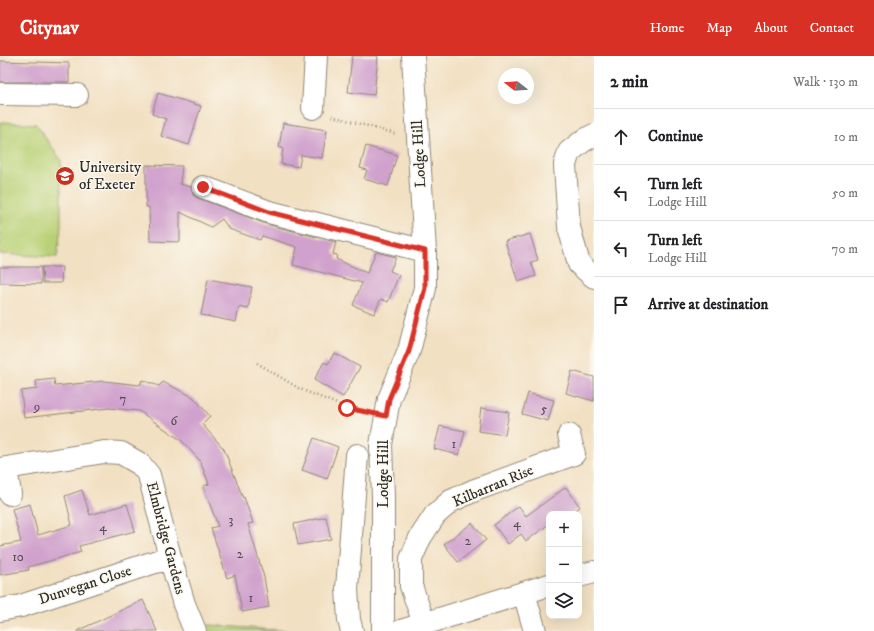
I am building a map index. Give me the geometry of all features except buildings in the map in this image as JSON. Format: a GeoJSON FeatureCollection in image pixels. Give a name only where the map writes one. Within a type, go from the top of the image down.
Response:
{"type":"FeatureCollection","features":[{"type":"Feature","properties":{"kind":"street"},"geometry":{"type":"LineString","coordinates":[[313,108],[316,56]]}},
{"type":"Feature","properties":{"kind":"street","name":"Lodge Hill"},"geometry":{"type":"LineString","coordinates":[[383,631],[384,504],[381,444],[389,399],[409,351],[425,288],[425,251],[413,56]]}},
{"type":"Feature","properties":{"kind":"street"},"geometry":{"type":"LineString","coordinates":[[0,94],[77,95]]}},
{"type":"Feature","properties":{"kind":"street"},"geometry":{"type":"LineString","coordinates":[[594,135],[583,141],[569,152],[565,165],[568,227],[579,264],[594,277]]}},
{"type":"Feature","properties":{"kind":"street"},"geometry":{"type":"LineString","coordinates":[[203,187],[269,212],[425,251]]}},
{"type":"Feature","properties":{"kind":"street","name":"Kilbarran Rise"},"geometry":{"type":"LineString","coordinates":[[409,629],[411,558],[420,538],[436,515],[451,501],[574,451]]}},
{"type":"Feature","properties":{"kind":"street","name":"Elmbridge Gardens"},"geometry":{"type":"LineString","coordinates":[[10,494],[3,468],[104,452],[121,453],[140,464],[149,475],[170,557],[184,604],[195,631]]}},
{"type":"Feature","properties":{"kind":"street"},"geometry":{"type":"LineString","coordinates":[[352,631],[349,620],[347,589],[357,456]]}},
{"type":"Feature","properties":{"kind":"street","name":"Dunvegan Close"},"geometry":{"type":"LineString","coordinates":[[0,610],[21,606],[170,557]]}},
{"type":"Feature","properties":{"kind":"street"},"geometry":{"type":"LineString","coordinates":[[582,575],[594,572]]}},
{"type":"Feature","properties":{"kind":"street"},"geometry":{"type":"LineString","coordinates":[[409,629],[546,586]]}},
{"type":"Feature","properties":{"kind":"street"},"geometry":{"type":"LineString","coordinates":[[524,593],[535,631]]}},
{"type":"Feature","properties":{"kind":"path"},"geometry":{"type":"LineString","coordinates":[[313,108],[329,115],[418,140]]}},
{"type":"Feature","properties":{"kind":"path"},"geometry":{"type":"LineString","coordinates":[[257,363],[300,389],[347,408],[386,416]]}},
{"type":"Feature","properties":{"kind":"green space"},"geometry":{"type":"Polygon","coordinates":[[[0,122],[36,124],[61,160],[61,227],[57,257],[0,254],[0,122]]]}},
{"type":"Feature","properties":{"kind":"green space"},"geometry":{"type":"Polygon","coordinates":[[[209,625],[288,631],[210,631],[209,625]]]}},
{"type":"Feature","properties":{"kind":"place","name":"University of Exeter"},"geometry":{"type":"Point","coordinates":[65,176]}},
{"type":"Feature","properties":{"kind":"route"},"geometry":{"type":"LineString","coordinates":[[203,187],[269,212],[425,251],[425,288],[409,351],[389,399],[386,416],[347,408]]}}]}
